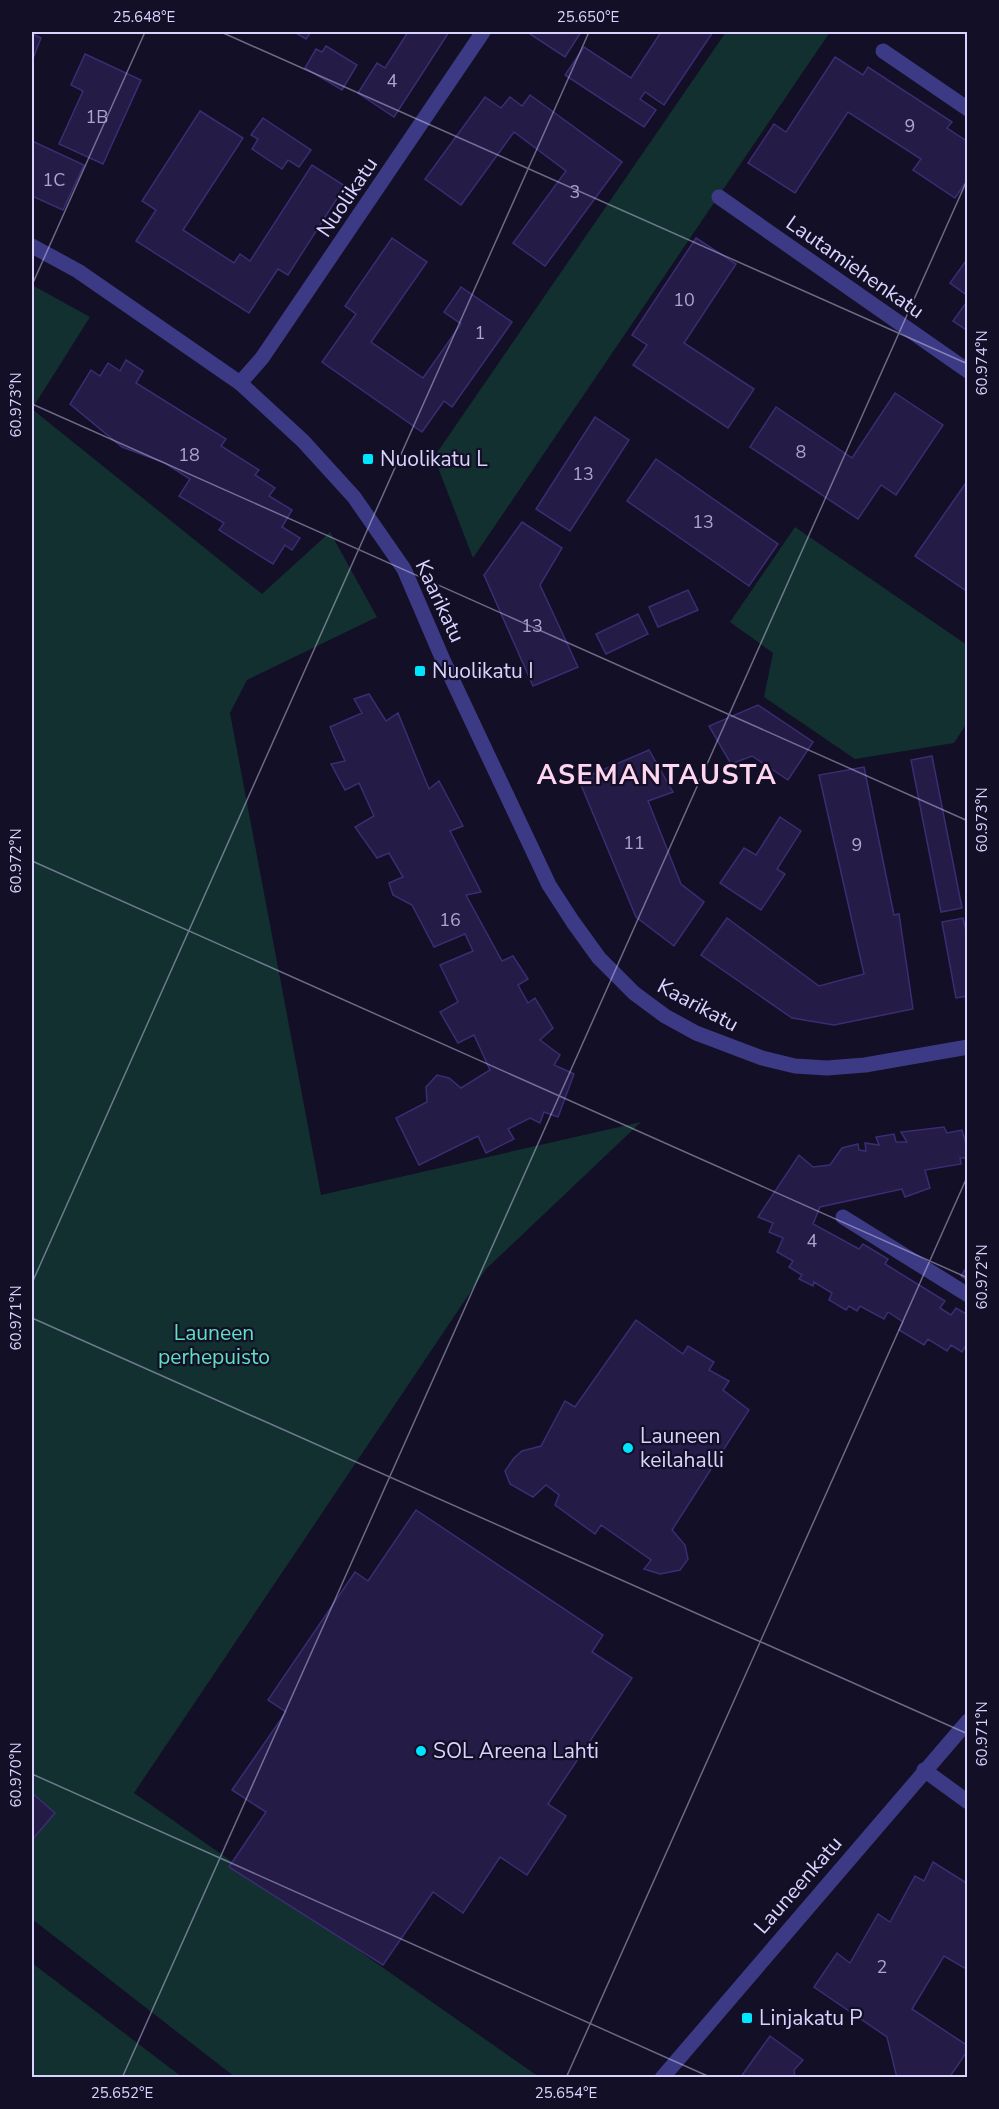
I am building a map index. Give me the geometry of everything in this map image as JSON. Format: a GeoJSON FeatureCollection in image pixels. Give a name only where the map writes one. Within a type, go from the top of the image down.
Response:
{"type":"FeatureCollection","features":[{"type":"Feature","properties":{"kind":"street","name":"Nuolikatu"},"geometry":{"type":"LineString","coordinates":[[240,383],[262,358],[483,32]]}},
{"type":"Feature","properties":{"kind":"street"},"geometry":{"type":"LineString","coordinates":[[883,51],[968,109]]}},
{"type":"Feature","properties":{"kind":"street","name":"Lautamiehenkatu"},"geometry":{"type":"LineString","coordinates":[[719,196],[968,371]]}},
{"type":"Feature","properties":{"kind":"street","name":"Kaarikatu"},"geometry":{"type":"LineString","coordinates":[[32,246],[78,271],[240,383],[303,441],[354,497],[404,569],[448,670],[549,885],[599,958],[634,993],[665,1016],[696,1033],[762,1058],[795,1066],[826,1068],[865,1065],[968,1047]]}},
{"type":"Feature","properties":{"kind":"street"},"geometry":{"type":"LineString","coordinates":[[843,1216],[968,1295]]}},
{"type":"Feature","properties":{"kind":"street","name":"Launeenkatu"},"geometry":{"type":"LineString","coordinates":[[662,2078],[968,1721]]}},
{"type":"Feature","properties":{"kind":"street"},"geometry":{"type":"LineString","coordinates":[[924,1770],[968,1802]]}},
{"type":"Feature","properties":{"kind":"green space"},"geometry":{"type":"Polygon","coordinates":[[[726,32],[830,32],[473,558],[434,457],[726,32]]]}},
{"type":"Feature","properties":{"kind":"green space"},"geometry":{"type":"Polygon","coordinates":[[[32,285],[90,317],[32,409],[32,285]]]}},
{"type":"Feature","properties":{"kind":"green space","name":"Launeen perhepuisto"},"geometry":{"type":"Polygon","coordinates":[[[32,409],[262,594],[330,532],[377,617],[247,680],[230,713],[321,1195],[641,1122],[486,1269],[134,1793],[539,2077],[235,2077],[32,1919],[32,409]]]}},
{"type":"Feature","properties":{"kind":"green space"},"geometry":{"type":"Polygon","coordinates":[[[795,527],[967,645],[967,723],[954,743],[855,759],[764,697],[773,653],[730,622],[795,527]]]}},
{"type":"Feature","properties":{"kind":"green space"},"geometry":{"type":"Polygon","coordinates":[[[32,1963],[182,2077],[32,2077],[32,1963]]]}},
{"type":"Feature","properties":{"kind":"building"},"geometry":{"type":"Polygon","coordinates":[[[294,32],[311,32],[306,39],[294,32]]]}},
{"type":"Feature","properties":{"kind":"building"},"geometry":{"type":"Polygon","coordinates":[[[408,32],[449,32],[394,117],[358,93],[377,63],[385,68],[408,32]]]}},
{"type":"Feature","properties":{"kind":"building"},"geometry":{"type":"Polygon","coordinates":[[[527,32],[581,32],[565,57],[527,32]]]}},
{"type":"Feature","properties":{"kind":"building"},"geometry":{"type":"Polygon","coordinates":[[[661,32],[713,32],[664,105],[645,92],[640,99],[656,110],[644,127],[565,75],[584,47],[631,78],[661,32]]]}},
{"type":"Feature","properties":{"kind":"building"},"geometry":{"type":"Polygon","coordinates":[[[32,34],[41,38],[32,61],[32,34]]]}},
{"type":"Feature","properties":{"kind":"building"},"geometry":{"type":"Polygon","coordinates":[[[326,46],[357,65],[342,90],[305,68],[316,49],[322,52],[326,46]]]}},
{"type":"Feature","properties":{"kind":"building"},"geometry":{"type":"Polygon","coordinates":[[[85,54],[141,80],[103,164],[59,144],[83,91],[71,85],[85,54]]]}},
{"type":"Feature","properties":{"kind":"building"},"geometry":{"type":"Polygon","coordinates":[[[835,57],[863,75],[868,67],[952,122],[947,128],[968,142],[968,179],[955,198],[913,170],[921,159],[848,112],[795,193],[748,163],[774,124],[786,132],[835,57]]]}},
{"type":"Feature","properties":{"kind":"building"},"geometry":{"type":"Polygon","coordinates":[[[530,95],[622,162],[545,266],[513,243],[566,171],[514,132],[461,205],[425,179],[485,97],[501,108],[510,97],[522,106],[530,95]]]}},
{"type":"Feature","properties":{"kind":"building"},"geometry":{"type":"Polygon","coordinates":[[[200,111],[243,138],[183,230],[234,263],[240,254],[250,261],[312,165],[345,186],[288,275],[278,269],[249,313],[136,241],[156,210],[142,201],[200,111]]]}},
{"type":"Feature","properties":{"kind":"building"},"geometry":{"type":"Polygon","coordinates":[[[263,118],[311,150],[299,167],[288,160],[282,169],[252,149],[258,139],[251,135],[263,118]]]}},
{"type":"Feature","properties":{"kind":"building"},"geometry":{"type":"Polygon","coordinates":[[[32,141],[84,165],[63,210],[32,196],[32,141]]]}},
{"type":"Feature","properties":{"kind":"building"},"geometry":{"type":"Polygon","coordinates":[[[392,238],[427,262],[371,342],[423,378],[461,324],[444,312],[461,287],[512,322],[452,407],[444,401],[422,432],[322,362],[356,314],[345,306],[392,238]]]}},
{"type":"Feature","properties":{"kind":"building"},"geometry":{"type":"Polygon","coordinates":[[[696,238],[736,264],[684,343],[754,389],[728,428],[633,365],[647,345],[632,335],[696,238]]]}},
{"type":"Feature","properties":{"kind":"building"},"geometry":{"type":"Polygon","coordinates":[[[968,258],[968,296],[950,283],[968,258]]]}},
{"type":"Feature","properties":{"kind":"building"},"geometry":{"type":"Polygon","coordinates":[[[968,300],[968,331],[953,321],[968,300]]]}},
{"type":"Feature","properties":{"kind":"building"},"geometry":{"type":"Polygon","coordinates":[[[126,360],[143,371],[136,383],[226,439],[221,446],[259,470],[255,475],[275,488],[269,496],[292,510],[282,527],[300,538],[292,550],[285,545],[273,564],[219,530],[224,523],[179,496],[190,479],[165,463],[122,447],[70,404],[91,370],[100,376],[108,363],[120,371],[126,360]]]}},
{"type":"Feature","properties":{"kind":"building"},"geometry":{"type":"Polygon","coordinates":[[[895,393],[943,425],[896,495],[881,485],[858,519],[750,447],[776,407],[852,458],[895,393]]]}},
{"type":"Feature","properties":{"kind":"building"},"geometry":{"type":"Polygon","coordinates":[[[595,417],[629,440],[570,531],[536,509],[595,417]]]}},
{"type":"Feature","properties":{"kind":"building"},"geometry":{"type":"Polygon","coordinates":[[[656,459],[778,544],[749,586],[627,501],[656,459]]]}},
{"type":"Feature","properties":{"kind":"building"},"geometry":{"type":"Polygon","coordinates":[[[968,480],[968,592],[915,556],[968,480]]]}},
{"type":"Feature","properties":{"kind":"building"},"geometry":{"type":"Polygon","coordinates":[[[522,522],[562,548],[540,585],[578,667],[533,686],[484,575],[522,522]]]}},
{"type":"Feature","properties":{"kind":"building"},"geometry":{"type":"Polygon","coordinates":[[[688,590],[698,610],[658,627],[649,607],[688,590]]]}},
{"type":"Feature","properties":{"kind":"building"},"geometry":{"type":"Polygon","coordinates":[[[638,614],[648,634],[606,654],[596,634],[638,614]]]}},
{"type":"Feature","properties":{"kind":"building"},"geometry":{"type":"Polygon","coordinates":[[[369,694],[386,721],[398,713],[429,789],[439,781],[463,826],[450,831],[481,892],[466,895],[502,961],[513,956],[528,979],[518,985],[528,1003],[535,998],[553,1028],[540,1040],[560,1055],[554,1065],[574,1074],[558,1117],[544,1112],[540,1123],[530,1118],[508,1129],[514,1139],[486,1153],[478,1136],[419,1165],[396,1118],[427,1102],[426,1087],[437,1075],[449,1078],[461,1088],[490,1070],[474,1035],[458,1043],[440,1012],[458,1002],[440,965],[473,951],[465,934],[434,947],[412,905],[393,895],[389,883],[403,877],[389,853],[377,858],[355,827],[374,816],[359,783],[345,790],[331,764],[345,761],[330,727],[362,713],[354,699],[369,694]]]}},
{"type":"Feature","properties":{"kind":"building"},"geometry":{"type":"Polygon","coordinates":[[[758,705],[813,742],[788,780],[752,756],[731,764],[709,726],[758,705]]]}},
{"type":"Feature","properties":{"kind":"building"},"geometry":{"type":"Polygon","coordinates":[[[649,750],[673,792],[648,801],[681,884],[704,902],[674,946],[636,917],[579,780],[649,750]]]}},
{"type":"Feature","properties":{"kind":"building"},"geometry":{"type":"Polygon","coordinates":[[[932,756],[962,908],[941,912],[911,760],[932,756]]]}},
{"type":"Feature","properties":{"kind":"building"},"geometry":{"type":"Polygon","coordinates":[[[864,767],[894,915],[899,914],[913,1009],[834,1025],[792,1018],[701,955],[727,918],[819,986],[864,974],[819,775],[864,767]]]}},
{"type":"Feature","properties":{"kind":"building"},"geometry":{"type":"Polygon","coordinates":[[[780,817],[801,831],[777,869],[785,874],[761,910],[720,883],[744,848],[756,855],[780,817]]]}},
{"type":"Feature","properties":{"kind":"building"},"geometry":{"type":"Polygon","coordinates":[[[963,918],[968,940],[968,996],[956,998],[942,922],[963,918]]]}},
{"type":"Feature","properties":{"kind":"building"},"geometry":{"type":"Polygon","coordinates":[[[944,1127],[947,1133],[962,1130],[968,1158],[960,1158],[961,1164],[925,1170],[930,1188],[905,1197],[902,1189],[820,1207],[813,1224],[859,1249],[863,1244],[888,1259],[885,1264],[945,1301],[940,1308],[951,1315],[956,1308],[968,1315],[968,1342],[962,1352],[951,1345],[947,1351],[928,1339],[924,1345],[899,1330],[903,1322],[888,1312],[884,1319],[860,1306],[857,1311],[849,1306],[846,1310],[829,1300],[832,1293],[814,1282],[813,1286],[799,1279],[802,1275],[789,1267],[793,1261],[777,1252],[783,1238],[769,1232],[773,1223],[758,1217],[799,1155],[813,1167],[830,1165],[842,1148],[858,1144],[859,1150],[866,1151],[865,1143],[879,1145],[876,1137],[894,1134],[896,1142],[907,1142],[901,1132],[944,1127]]]}},
{"type":"Feature","properties":{"kind":"building"},"geometry":{"type":"Polygon","coordinates":[[[968,1265],[968,1281],[961,1276],[968,1265]]]}},
{"type":"Feature","properties":{"kind":"building","name":"Launeen keilahalli"},"geometry":{"type":"Polygon","coordinates":[[[636,1320],[683,1354],[688,1346],[714,1362],[709,1370],[729,1381],[723,1390],[749,1410],[672,1530],[685,1545],[688,1559],[680,1570],[660,1574],[644,1569],[651,1560],[601,1525],[595,1534],[555,1505],[559,1495],[546,1485],[533,1497],[510,1484],[505,1471],[522,1451],[541,1446],[565,1401],[575,1407],[636,1320]]]}},
{"type":"Feature","properties":{"kind":"building","name":"SOL Areena Lahti"},"geometry":{"type":"Polygon","coordinates":[[[416,1510],[603,1635],[592,1652],[632,1678],[548,1804],[566,1816],[527,1875],[500,1857],[463,1913],[433,1892],[383,1965],[229,1867],[266,1812],[232,1790],[286,1712],[268,1700],[355,1572],[368,1581],[416,1510]]]}},
{"type":"Feature","properties":{"kind":"building"},"geometry":{"type":"Polygon","coordinates":[[[32,1793],[55,1813],[32,1840],[32,1793]]]}},
{"type":"Feature","properties":{"kind":"building"},"geometry":{"type":"Polygon","coordinates":[[[933,1862],[968,1884],[968,1970],[944,1956],[912,2009],[968,2046],[968,2050],[949,2078],[897,2078],[887,2037],[814,1987],[837,1953],[850,1963],[878,1914],[890,1922],[915,1876],[924,1881],[933,1862]]]}},
{"type":"Feature","properties":{"kind":"building"},"geometry":{"type":"Polygon","coordinates":[[[770,2036],[803,2060],[794,2070],[795,2078],[740,2078],[770,2036]]]}},
{"type":"Feature","properties":{"kind":"place","name":"Nuolikatu L"},"geometry":{"type":"Point","coordinates":[368,459]}},
{"type":"Feature","properties":{"kind":"place","name":"Nuolikatu I"},"geometry":{"type":"Point","coordinates":[420,671]}},
{"type":"Feature","properties":{"kind":"place","name":"Launeen keilahalli"},"geometry":{"type":"Point","coordinates":[628,1448]}},
{"type":"Feature","properties":{"kind":"place","name":"SOL Areena Lahti"},"geometry":{"type":"Point","coordinates":[421,1751]}},
{"type":"Feature","properties":{"kind":"place","name":"Linjakatu P"},"geometry":{"type":"Point","coordinates":[747,2018]}},
{"type":"Feature","properties":{"kind":"district","name":"ASEMANTAUSTA"},"geometry":{"type":"Point","coordinates":[657,775]}}]}
